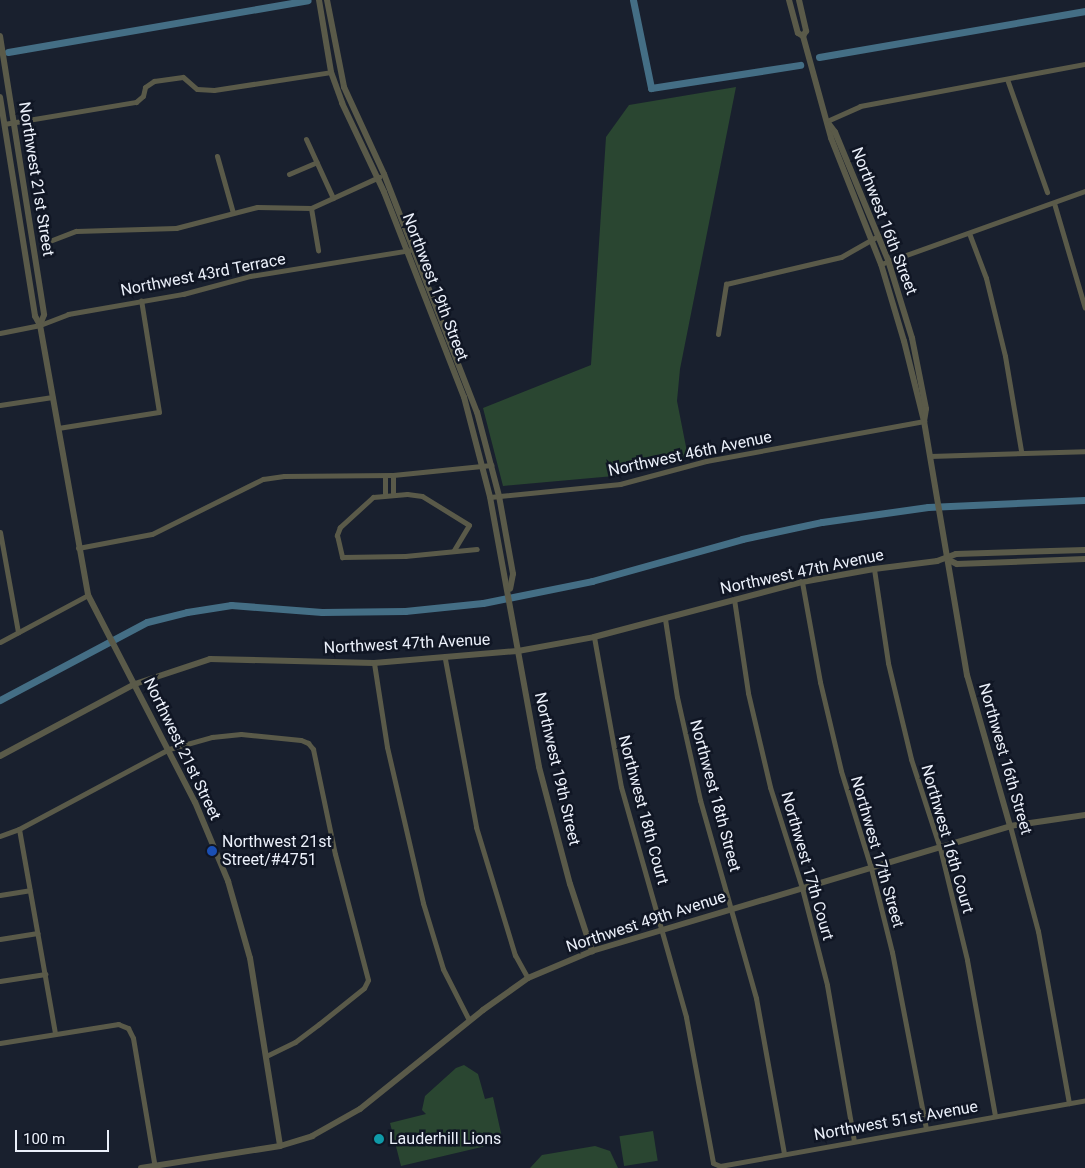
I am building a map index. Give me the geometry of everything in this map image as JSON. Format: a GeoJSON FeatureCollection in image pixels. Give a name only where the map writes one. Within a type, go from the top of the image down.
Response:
{"type":"FeatureCollection","features":[{"type":"Feature","properties":{"kind":"street","name":"Northwest 19th Street"},"geometry":{"type":"LineString","coordinates":[[318,0],[332,72],[353,130],[410,250],[471,394],[499,496],[513,574],[509,590]]}},
{"type":"Feature","properties":{"kind":"street","name":"Northwest 19th Street"},"geometry":{"type":"LineString","coordinates":[[327,0],[344,87],[384,174],[464,397],[490,496],[501,568],[509,590],[518,651],[550,809],[592,951]]}},
{"type":"Feature","properties":{"kind":"street","name":"Northwest 16th Street"},"geometry":{"type":"LineString","coordinates":[[788,0],[798,32],[803,36],[830,138],[875,238],[888,260],[912,338],[926,409],[924,421]]}},
{"type":"Feature","properties":{"kind":"street","name":"Northwest 16th Street"},"geometry":{"type":"LineString","coordinates":[[799,0],[806,31],[803,36]]}},
{"type":"Feature","properties":{"kind":"street","name":"Northwest 21st Street"},"geometry":{"type":"LineString","coordinates":[[0,36],[44,314],[40,325]]}},
{"type":"Feature","properties":{"kind":"street"},"geometry":{"type":"LineString","coordinates":[[827,121],[860,106],[1085,64]]}},
{"type":"Feature","properties":{"kind":"street"},"geometry":{"type":"LineString","coordinates":[[4,124],[136,102],[143,96],[145,87],[154,81],[183,77],[197,89],[214,90],[332,72]]}},
{"type":"Feature","properties":{"kind":"street"},"geometry":{"type":"LineString","coordinates":[[1007,79],[1047,192]]}},
{"type":"Feature","properties":{"kind":"street","name":"Northwest 21st Street"},"geometry":{"type":"LineString","coordinates":[[0,97],[35,316],[40,325],[78,548],[88,595],[106,633],[169,750],[211,839],[235,902],[248,951],[280,1146]]}},
{"type":"Feature","properties":{"kind":"street"},"geometry":{"type":"LineString","coordinates":[[1,104],[11,103]]}},
{"type":"Feature","properties":{"kind":"street"},"geometry":{"type":"LineString","coordinates":[[306,139],[333,198]]}},
{"type":"Feature","properties":{"kind":"street"},"geometry":{"type":"LineString","coordinates":[[217,156],[232,213]]}},
{"type":"Feature","properties":{"kind":"street"},"geometry":{"type":"LineString","coordinates":[[289,174],[317,162]]}},
{"type":"Feature","properties":{"kind":"street"},"geometry":{"type":"LineString","coordinates":[[47,242],[76,231],[166,230],[257,206],[311,208],[384,174]]}},
{"type":"Feature","properties":{"kind":"street"},"geometry":{"type":"LineString","coordinates":[[881,264],[1085,191]]}},
{"type":"Feature","properties":{"kind":"street"},"geometry":{"type":"LineString","coordinates":[[1054,203],[1085,308]]}},
{"type":"Feature","properties":{"kind":"street"},"geometry":{"type":"LineString","coordinates":[[311,208],[318,250]]}},
{"type":"Feature","properties":{"kind":"street"},"geometry":{"type":"LineString","coordinates":[[969,233],[986,278],[1005,356],[1021,451]]}},
{"type":"Feature","properties":{"kind":"street","name":"Northwest 16th Street"},"geometry":{"type":"LineString","coordinates":[[875,238],[924,421],[969,683],[1038,931],[1069,1103]]}},
{"type":"Feature","properties":{"kind":"street"},"geometry":{"type":"LineString","coordinates":[[718,334],[726,284],[841,257],[875,238]]}},
{"type":"Feature","properties":{"kind":"street","name":"Northwest 43rd Terrace"},"geometry":{"type":"LineString","coordinates":[[0,333],[40,325],[68,314],[183,294],[250,276],[410,250]]}},
{"type":"Feature","properties":{"kind":"street"},"geometry":{"type":"LineString","coordinates":[[58,428],[159,412],[141,300]]}},
{"type":"Feature","properties":{"kind":"street"},"geometry":{"type":"LineString","coordinates":[[464,397],[471,394]]}},
{"type":"Feature","properties":{"kind":"street"},"geometry":{"type":"LineString","coordinates":[[0,405],[52,397]]}},
{"type":"Feature","properties":{"kind":"street","name":"Northwest 46th Avenue"},"geometry":{"type":"LineString","coordinates":[[490,496],[620,484],[706,461],[924,421]]}},
{"type":"Feature","properties":{"kind":"street"},"geometry":{"type":"LineString","coordinates":[[930,456],[1085,450]]}},
{"type":"Feature","properties":{"kind":"street"},"geometry":{"type":"LineString","coordinates":[[78,548],[152,534],[264,479],[284,476],[385,476],[491,465]]}},
{"type":"Feature","properties":{"kind":"street"},"geometry":{"type":"LineString","coordinates":[[392,475],[393,495]]}},
{"type":"Feature","properties":{"kind":"street"},"geometry":{"type":"LineString","coordinates":[[385,476],[386,495]]}},
{"type":"Feature","properties":{"kind":"street"},"geometry":{"type":"LineString","coordinates":[[454,550],[469,525],[422,496],[386,495],[373,497],[340,527],[337,535],[342,557],[405,556],[477,549]]}},
{"type":"Feature","properties":{"kind":"street"},"geometry":{"type":"LineString","coordinates":[[0,532],[18,632]]}},
{"type":"Feature","properties":{"kind":"street","name":"Northwest 47th Avenue"},"geometry":{"type":"LineString","coordinates":[[0,756],[135,684],[210,659],[374,663],[446,659],[518,651],[594,637],[802,582],[874,569],[947,559],[956,554],[1085,550]]}},
{"type":"Feature","properties":{"kind":"street"},"geometry":{"type":"LineString","coordinates":[[1011,552],[1012,560]]}},
{"type":"Feature","properties":{"kind":"street","name":"Northwest 47th Avenue"},"geometry":{"type":"LineString","coordinates":[[947,559],[957,564],[1012,560],[1085,559]]}},
{"type":"Feature","properties":{"kind":"street","name":"Northwest 16th Court"},"geometry":{"type":"LineString","coordinates":[[874,569],[892,683],[911,759],[940,848],[968,960],[995,1115]]}},
{"type":"Feature","properties":{"kind":"street","name":"Northwest 17th Street"},"geometry":{"type":"LineString","coordinates":[[802,582],[820,682],[841,771],[871,868],[892,952],[926,1128]]}},
{"type":"Feature","properties":{"kind":"street"},"geometry":{"type":"LineString","coordinates":[[0,642],[88,595]]}},
{"type":"Feature","properties":{"kind":"street","name":"Northwest 17th Court"},"geometry":{"type":"LineString","coordinates":[[734,599],[748,693],[766,768],[802,888],[827,985],[854,1141]]}},
{"type":"Feature","properties":{"kind":"street","name":"Northwest 18th Street"},"geometry":{"type":"LineString","coordinates":[[664,619],[677,696],[700,800],[734,909],[756,998],[784,1154]]}},
{"type":"Feature","properties":{"kind":"street","name":"Northwest 18th Court"},"geometry":{"type":"LineString","coordinates":[[594,637],[622,787],[686,1017],[713,1163]]}},
{"type":"Feature","properties":{"kind":"street"},"geometry":{"type":"LineString","coordinates":[[446,659],[476,827],[515,955],[528,978]]}},
{"type":"Feature","properties":{"kind":"street"},"geometry":{"type":"LineString","coordinates":[[374,663],[387,747],[418,885],[443,969],[469,1020]]}},
{"type":"Feature","properties":{"kind":"street"},"geometry":{"type":"LineString","coordinates":[[0,836],[19,829],[169,750],[212,737],[241,734],[308,743],[313,749],[335,854],[368,980],[364,988],[295,1042],[266,1056]]}},
{"type":"Feature","properties":{"kind":"street","name":"Northwest 49th Avenue"},"geometry":{"type":"LineString","coordinates":[[141,1168],[280,1146],[312,1136],[347,1118],[469,1020],[528,978],[592,951],[1010,826],[1085,815]]}},
{"type":"Feature","properties":{"kind":"street"},"geometry":{"type":"LineString","coordinates":[[19,829],[55,1034]]}},
{"type":"Feature","properties":{"kind":"street"},"geometry":{"type":"LineString","coordinates":[[0,895],[30,890]]}},
{"type":"Feature","properties":{"kind":"street"},"geometry":{"type":"LineString","coordinates":[[0,938],[38,933]]}},
{"type":"Feature","properties":{"kind":"street"},"geometry":{"type":"LineString","coordinates":[[0,981],[44,974]]}},
{"type":"Feature","properties":{"kind":"street"},"geometry":{"type":"LineString","coordinates":[[0,1043],[118,1024],[128,1028],[133,1038],[155,1167]]}},
{"type":"Feature","properties":{"kind":"street","name":"Northwest 51st Avenue"},"geometry":{"type":"LineString","coordinates":[[713,1163],[720,1166],[1085,1100]]}},
{"type":"Feature","properties":{"kind":"green space"},"geometry":{"type":"Polygon","coordinates":[[[736,87],[680,369],[677,401],[688,457],[614,476],[503,486],[483,408],[591,365],[606,137],[629,105],[736,87]]]}},
{"type":"Feature","properties":{"kind":"green space"},"geometry":{"type":"Polygon","coordinates":[[[464,1065],[478,1074],[485,1099],[493,1097],[503,1142],[401,1166],[390,1123],[426,1114],[422,1110],[425,1096],[456,1068],[464,1065]]]}},
{"type":"Feature","properties":{"kind":"green space"},"geometry":{"type":"Polygon","coordinates":[[[653,1131],[658,1161],[624,1166],[619,1136],[653,1131]]]}},
{"type":"Feature","properties":{"kind":"green space"},"geometry":{"type":"Polygon","coordinates":[[[595,1146],[610,1151],[618,1168],[530,1168],[542,1155],[595,1146]]]}},
{"type":"Feature","properties":{"kind":"waterway"},"geometry":{"type":"LineString","coordinates":[[8,52],[308,0]]}},
{"type":"Feature","properties":{"kind":"waterway"},"geometry":{"type":"LineString","coordinates":[[633,0],[651,88],[800,65]]}},
{"type":"Feature","properties":{"kind":"waterway"},"geometry":{"type":"LineString","coordinates":[[819,57],[1085,11]]}},
{"type":"Feature","properties":{"kind":"waterway"},"geometry":{"type":"LineString","coordinates":[[0,700],[147,622],[187,612],[231,605],[322,612],[405,611],[483,603],[592,581],[742,539],[822,522],[928,507],[1085,500]]}},
{"type":"Feature","properties":{"kind":"place","name":"Northwest 21st Street/#4751"},"geometry":{"type":"Point","coordinates":[212,851]}},
{"type":"Feature","properties":{"kind":"place","name":"Lauderhill Lions"},"geometry":{"type":"Point","coordinates":[379,1139]}}]}
